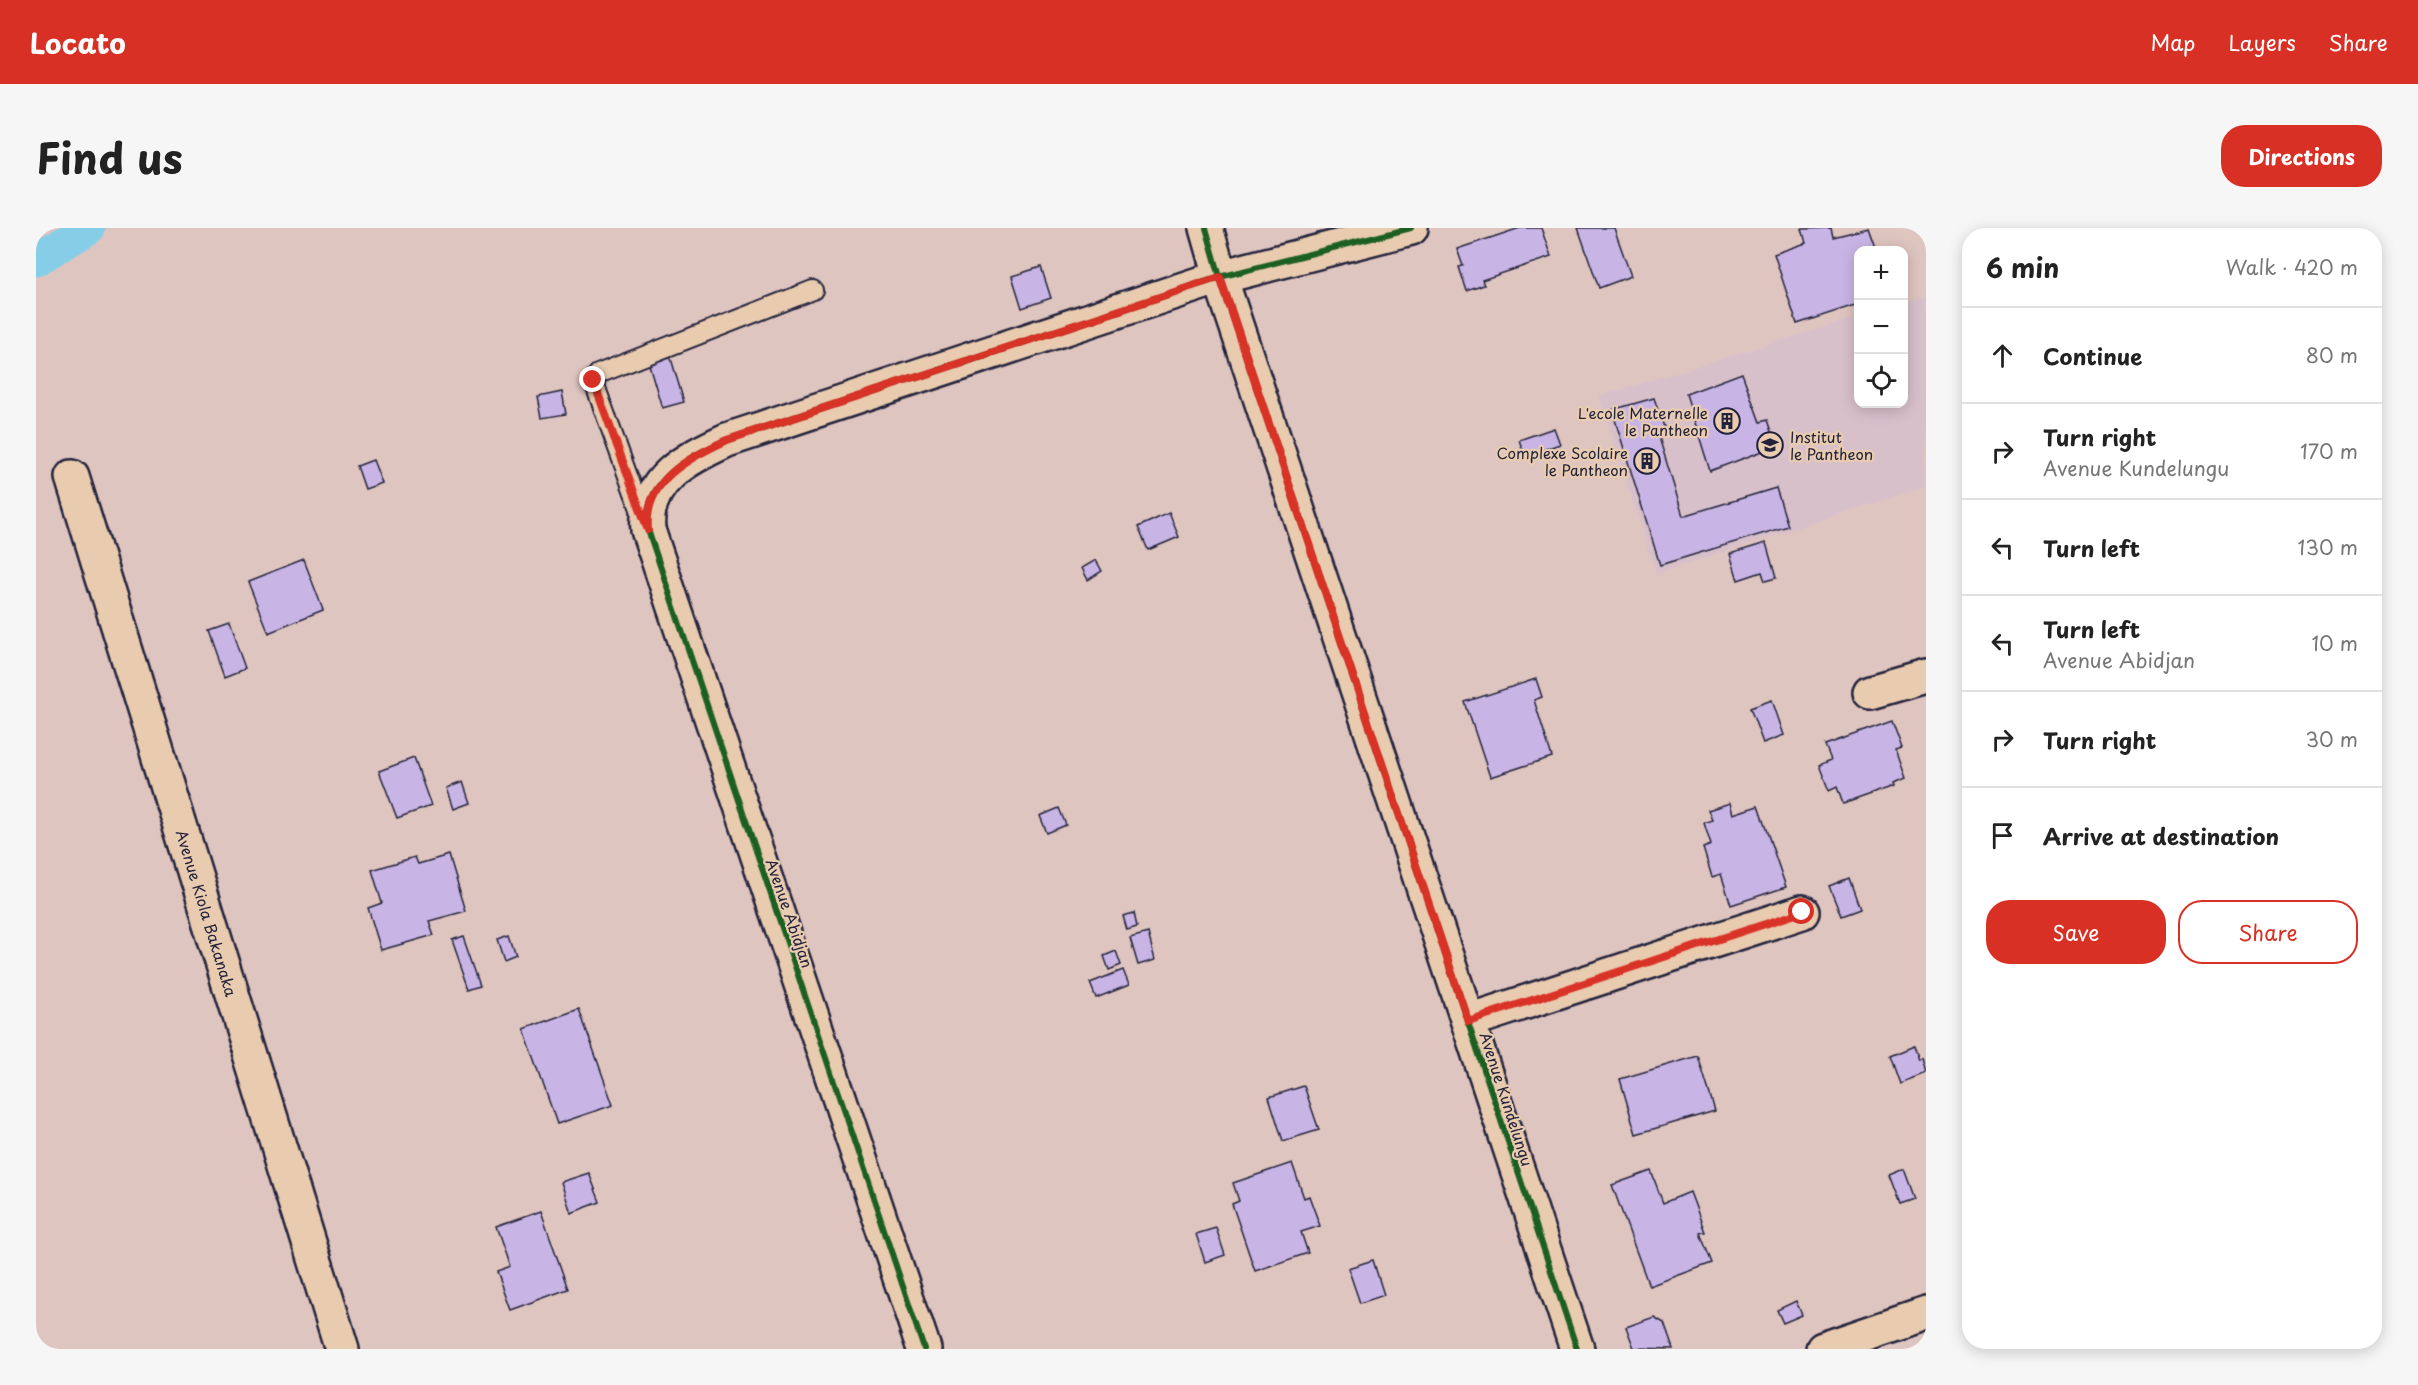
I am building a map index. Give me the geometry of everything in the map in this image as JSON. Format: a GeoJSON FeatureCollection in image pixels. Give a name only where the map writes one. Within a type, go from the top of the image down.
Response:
{"type":"FeatureCollection","features":[{"type":"Feature","properties":{"kind":"street","name":"Avenue Kundelungu"},"geometry":{"type":"LineString","coordinates":[[1206,228],[1220,277],[1578,1349]]}},
{"type":"Feature","properties":{"kind":"street"},"geometry":{"type":"LineString","coordinates":[[1220,277],[1411,228]]}},
{"type":"Feature","properties":{"kind":"street","name":"Avenue Abidjan"},"geometry":{"type":"LineString","coordinates":[[924,1349],[648,530],[649,506],[660,485],[671,472],[693,456],[727,440],[1220,277]]}},
{"type":"Feature","properties":{"kind":"street","name":"Avenue Kiola Bakanaka"},"geometry":{"type":"LineString","coordinates":[[72,477],[342,1349]]}},
{"type":"Feature","properties":{"kind":"street"},"geometry":{"type":"LineString","coordinates":[[1870,692],[1926,676]]}},
{"type":"Feature","properties":{"kind":"street"},"geometry":{"type":"LineString","coordinates":[[1468,1021],[1802,912]]}},
{"type":"Feature","properties":{"kind":"street"},"geometry":{"type":"LineString","coordinates":[[1823,1349],[1926,1314]]}},
{"type":"Feature","properties":{"kind":"lane"},"geometry":{"type":"LineString","coordinates":[[648,530],[593,380],[598,374],[813,290]]}},
{"type":"Feature","properties":{"kind":"shaded area","name":"Institut le Pantheon"},"geometry":{"type":"Polygon","coordinates":[[[1926,296],[1926,486],[1656,574],[1599,396],[1854,318],[1854,408],[1908,408],[1908,302],[1926,296]]]}},
{"type":"Feature","properties":{"kind":"building"},"geometry":{"type":"Polygon","coordinates":[[[1520,228],[1541,228],[1551,257],[1482,280],[1484,285],[1467,291],[1459,267],[1463,266],[1457,249],[1520,228]]]}},
{"type":"Feature","properties":{"kind":"building"},"geometry":{"type":"Polygon","coordinates":[[[1578,228],[1614,228],[1631,276],[1599,288],[1578,228]]]}},
{"type":"Feature","properties":{"kind":"building"},"geometry":{"type":"Polygon","coordinates":[[[1831,228],[1833,237],[1869,228],[1876,246],[1854,246],[1854,305],[1797,324],[1774,254],[1806,243],[1802,229],[1831,228]]]}},
{"type":"Feature","properties":{"kind":"building"},"geometry":{"type":"Polygon","coordinates":[[[1041,267],[1051,298],[1022,308],[1012,276],[1041,267]]]}},
{"type":"Feature","properties":{"kind":"building"},"geometry":{"type":"Polygon","coordinates":[[[670,355],[684,402],[662,408],[648,361],[670,355]]]}},
{"type":"Feature","properties":{"kind":"building","name":"L'ecole Maternelle le Pantheon"},"geometry":{"type":"Polygon","coordinates":[[[1742,373],[1760,422],[1767,420],[1776,446],[1710,471],[1686,394],[1742,373]]]}},
{"type":"Feature","properties":{"kind":"building"},"geometry":{"type":"Polygon","coordinates":[[[562,392],[566,414],[542,418],[538,397],[562,392]]]}},
{"type":"Feature","properties":{"kind":"building","name":"Complexe Scolaire le Pantheon"},"geometry":{"type":"Polygon","coordinates":[[[1654,398],[1666,433],[1658,434],[1683,516],[1776,488],[1788,526],[1660,565],[1612,410],[1654,398]]]}},
{"type":"Feature","properties":{"kind":"building"},"geometry":{"type":"Polygon","coordinates":[[[1554,428],[1560,444],[1525,456],[1519,440],[1554,428]]]}},
{"type":"Feature","properties":{"kind":"building"},"geometry":{"type":"Polygon","coordinates":[[[373,460],[382,483],[365,489],[357,466],[373,460]]]}},
{"type":"Feature","properties":{"kind":"building"},"geometry":{"type":"Polygon","coordinates":[[[1169,513],[1179,537],[1148,550],[1138,527],[1169,513]]]}},
{"type":"Feature","properties":{"kind":"building"},"geometry":{"type":"Polygon","coordinates":[[[1766,543],[1776,578],[1765,581],[1762,572],[1738,580],[1730,554],[1766,543]]]}},
{"type":"Feature","properties":{"kind":"building"},"geometry":{"type":"Polygon","coordinates":[[[304,560],[323,610],[268,632],[248,582],[304,560]]]}},
{"type":"Feature","properties":{"kind":"building"},"geometry":{"type":"Polygon","coordinates":[[[1096,560],[1102,571],[1088,580],[1082,568],[1096,560]]]}},
{"type":"Feature","properties":{"kind":"building"},"geometry":{"type":"Polygon","coordinates":[[[229,624],[245,668],[225,676],[209,631],[229,624]]]}},
{"type":"Feature","properties":{"kind":"building"},"geometry":{"type":"Polygon","coordinates":[[[1536,679],[1542,697],[1534,700],[1552,757],[1490,777],[1465,702],[1536,679]]]}},
{"type":"Feature","properties":{"kind":"building"},"geometry":{"type":"Polygon","coordinates":[[[1772,700],[1784,735],[1763,743],[1750,708],[1772,700]]]}},
{"type":"Feature","properties":{"kind":"building"},"geometry":{"type":"Polygon","coordinates":[[[1892,721],[1902,748],[1896,750],[1906,778],[1893,783],[1894,786],[1843,804],[1837,787],[1829,791],[1819,765],[1831,760],[1825,745],[1892,721]]]}},
{"type":"Feature","properties":{"kind":"building"},"geometry":{"type":"Polygon","coordinates":[[[414,758],[431,806],[397,818],[379,771],[414,758]]]}},
{"type":"Feature","properties":{"kind":"building"},"geometry":{"type":"Polygon","coordinates":[[[462,782],[469,803],[453,809],[446,788],[462,782]]]}},
{"type":"Feature","properties":{"kind":"building"},"geometry":{"type":"Polygon","coordinates":[[[1730,803],[1733,814],[1758,806],[1786,887],[1731,905],[1721,874],[1712,877],[1703,848],[1711,845],[1704,823],[1712,820],[1708,810],[1730,803]]]}},
{"type":"Feature","properties":{"kind":"building"},"geometry":{"type":"Polygon","coordinates":[[[1059,808],[1066,825],[1047,833],[1040,816],[1059,808]]]}},
{"type":"Feature","properties":{"kind":"building"},"geometry":{"type":"Polygon","coordinates":[[[449,855],[466,911],[429,921],[434,935],[381,950],[368,908],[382,903],[372,870],[415,857],[418,864],[449,855]]]}},
{"type":"Feature","properties":{"kind":"building"},"geometry":{"type":"Polygon","coordinates":[[[1849,878],[1860,909],[1841,916],[1829,886],[1849,878]]]}},
{"type":"Feature","properties":{"kind":"building"},"geometry":{"type":"Polygon","coordinates":[[[1134,913],[1137,927],[1127,930],[1123,916],[1134,913]]]}},
{"type":"Feature","properties":{"kind":"building"},"geometry":{"type":"Polygon","coordinates":[[[1148,933],[1155,960],[1138,965],[1130,938],[1148,933]]]}},
{"type":"Feature","properties":{"kind":"building"},"geometry":{"type":"Polygon","coordinates":[[[464,936],[481,985],[469,989],[452,940],[464,936]]]}},
{"type":"Feature","properties":{"kind":"building"},"geometry":{"type":"Polygon","coordinates":[[[509,936],[516,957],[504,962],[497,940],[509,936]]]}},
{"type":"Feature","properties":{"kind":"building"},"geometry":{"type":"Polygon","coordinates":[[[1116,951],[1121,965],[1109,970],[1104,956],[1116,951]]]}},
{"type":"Feature","properties":{"kind":"building"},"geometry":{"type":"Polygon","coordinates":[[[1123,970],[1129,985],[1096,998],[1090,983],[1123,970]]]}},
{"type":"Feature","properties":{"kind":"building"},"geometry":{"type":"Polygon","coordinates":[[[579,1009],[613,1105],[557,1124],[524,1029],[579,1009]]]}},
{"type":"Feature","properties":{"kind":"building"},"geometry":{"type":"Polygon","coordinates":[[[1914,1046],[1919,1061],[1922,1059],[1926,1074],[1900,1084],[1890,1056],[1914,1046]]]}},
{"type":"Feature","properties":{"kind":"building"},"geometry":{"type":"Polygon","coordinates":[[[1698,1056],[1715,1111],[1636,1134],[1620,1079],[1698,1056]]]}},
{"type":"Feature","properties":{"kind":"building"},"geometry":{"type":"Polygon","coordinates":[[[1304,1086],[1319,1130],[1283,1141],[1269,1097],[1304,1086]]]}},
{"type":"Feature","properties":{"kind":"building"},"geometry":{"type":"Polygon","coordinates":[[[1292,1163],[1304,1198],[1309,1196],[1320,1226],[1301,1232],[1308,1253],[1255,1271],[1232,1204],[1239,1201],[1233,1183],[1292,1163]]]}},
{"type":"Feature","properties":{"kind":"building"},"geometry":{"type":"Polygon","coordinates":[[[1904,1169],[1915,1199],[1900,1204],[1889,1175],[1904,1169]]]}},
{"type":"Feature","properties":{"kind":"building"},"geometry":{"type":"Polygon","coordinates":[[[1651,1171],[1663,1203],[1690,1192],[1705,1232],[1700,1233],[1712,1263],[1649,1286],[1612,1185],[1651,1171]]]}},
{"type":"Feature","properties":{"kind":"building"},"geometry":{"type":"Polygon","coordinates":[[[589,1173],[600,1202],[571,1213],[561,1182],[589,1173]]]}},
{"type":"Feature","properties":{"kind":"building"},"geometry":{"type":"Polygon","coordinates":[[[541,1211],[568,1289],[510,1310],[496,1272],[510,1267],[496,1227],[541,1211]]]}},
{"type":"Feature","properties":{"kind":"building"},"geometry":{"type":"Polygon","coordinates":[[[1216,1228],[1225,1255],[1205,1262],[1196,1234],[1216,1228]]]}},
{"type":"Feature","properties":{"kind":"building"},"geometry":{"type":"Polygon","coordinates":[[[1373,1260],[1384,1295],[1360,1303],[1348,1268],[1373,1260]]]}},
{"type":"Feature","properties":{"kind":"building"},"geometry":{"type":"Polygon","coordinates":[[[1796,1301],[1802,1315],[1783,1323],[1777,1310],[1796,1301]]]}},
{"type":"Feature","properties":{"kind":"building"},"geometry":{"type":"Polygon","coordinates":[[[1654,1317],[1664,1323],[1673,1349],[1634,1348],[1626,1327],[1654,1317]]]}},
{"type":"Feature","properties":{"kind":"waterway"},"geometry":{"type":"LineString","coordinates":[[36,260],[89,228]]}},
{"type":"Feature","properties":{"kind":"cycle path"},"geometry":{"type":"LineString","coordinates":[[1206,228],[1220,277],[1577,1349]]}},
{"type":"Feature","properties":{"kind":"cycle path"},"geometry":{"type":"LineString","coordinates":[[924,1349],[648,530],[648,513],[653,497],[671,473],[684,463],[727,440],[1220,277],[1411,228]]}},
{"type":"Feature","properties":{"kind":"place","name":"L'ecole Maternelle le Pantheon"},"geometry":{"type":"Point","coordinates":[1727,421]}},
{"type":"Feature","properties":{"kind":"place","name":"Institut le Pantheon"},"geometry":{"type":"Point","coordinates":[1770,445]}},
{"type":"Feature","properties":{"kind":"place","name":"Complexe Scolaire le Pantheon"},"geometry":{"type":"Point","coordinates":[1647,461]}},
{"type":"Feature","properties":{"kind":"route"},"geometry":{"type":"LineString","coordinates":[[593,380],[648,530],[646,516],[654,493],[671,472],[693,456],[727,440],[1220,277],[1468,1021],[1802,912]]}}]}
